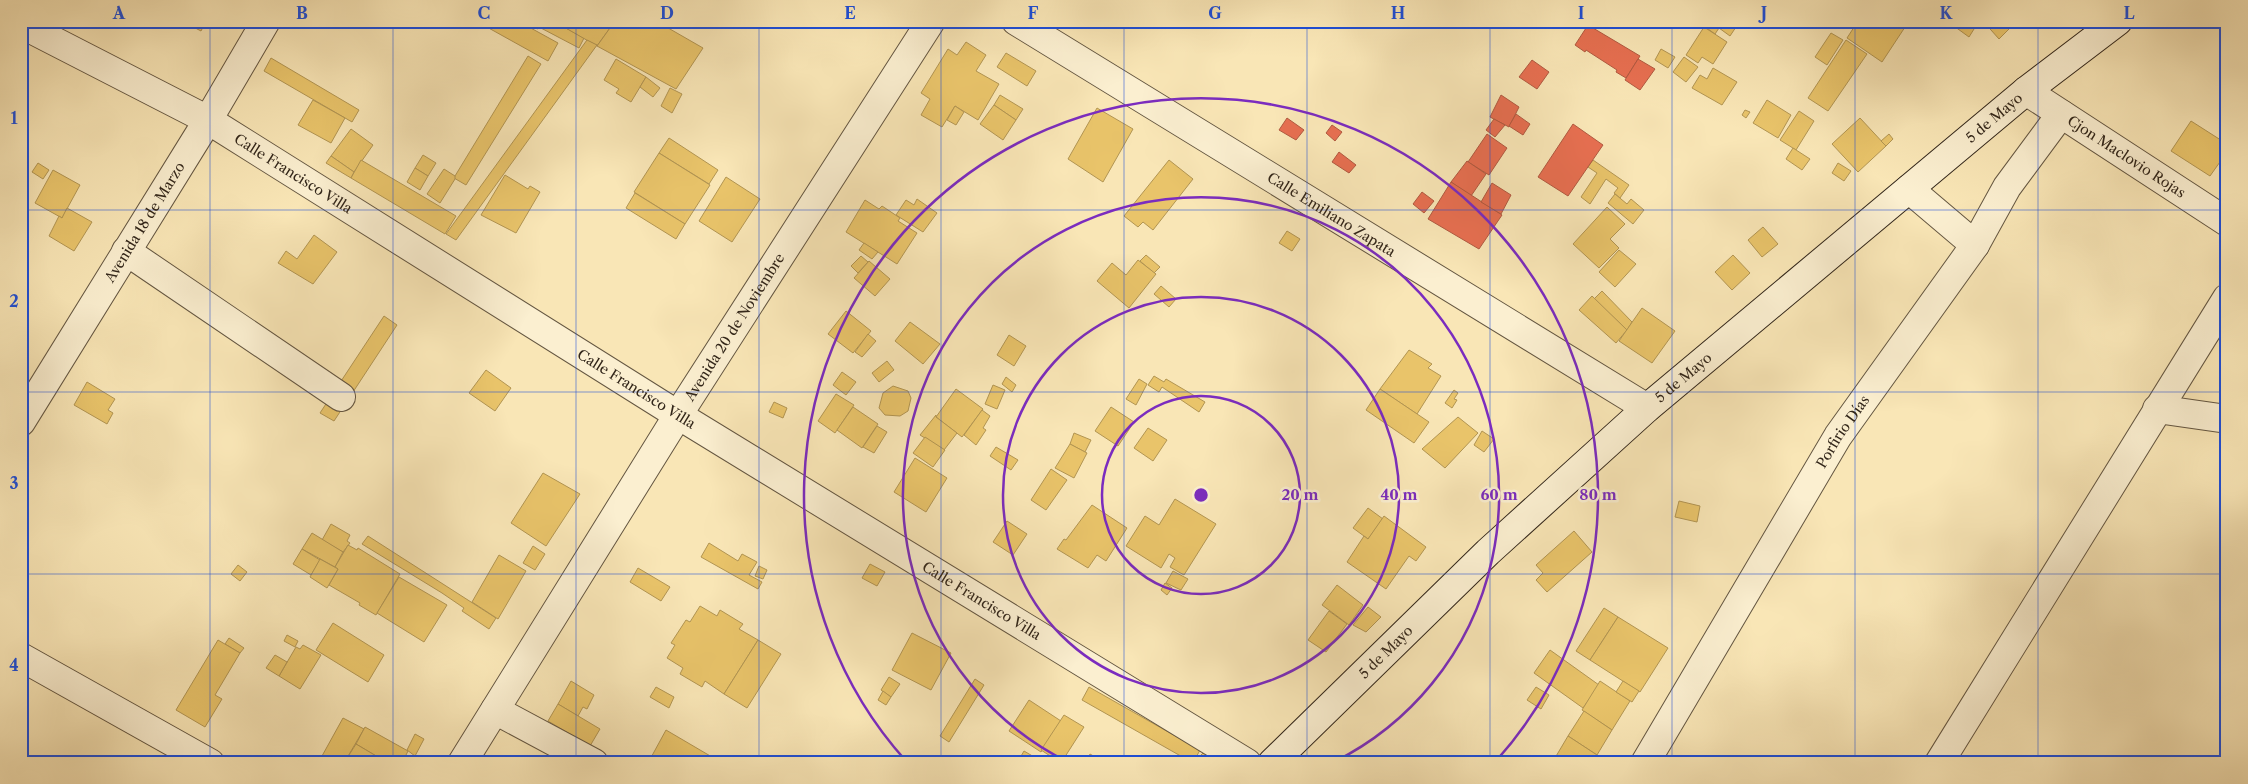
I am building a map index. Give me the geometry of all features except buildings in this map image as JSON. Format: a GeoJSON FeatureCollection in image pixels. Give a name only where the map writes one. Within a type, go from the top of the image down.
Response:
{"type":"FeatureCollection","features":[{"type":"Feature","properties":{"kind":"street","name":"Avenida 18 de Marzo"},"geometry":{"type":"LineString","coordinates":[[21,422],[208,120],[266,21]]}},
{"type":"Feature","properties":{"kind":"street","name":"Avenida 20 de Noviembre"},"geometry":{"type":"LineString","coordinates":[[462,763],[678,415],[931,21]]}},
{"type":"Feature","properties":{"kind":"street","name":"Calle Emiliano Zapata"},"geometry":{"type":"LineString","coordinates":[[1016,21],[1647,408]]}},
{"type":"Feature","properties":{"kind":"street","name":"5 de Mayo"},"geometry":{"type":"LineString","coordinates":[[1272,763],[1488,552],[1647,408],[2026,90],[2118,21]]}},
{"type":"Feature","properties":{"kind":"street","name":"Calle Francisco Villa"},"geometry":{"type":"LineString","coordinates":[[21,24],[208,120],[678,415],[1247,763]]}},
{"type":"Feature","properties":{"kind":"street","name":"Cjon Maclovio Rojas"},"geometry":{"type":"LineString","coordinates":[[2026,90],[2227,222]]}},
{"type":"Feature","properties":{"kind":"street","name":"Porfirio Días"},"geometry":{"type":"LineString","coordinates":[[1645,763],[1838,436],[1975,245],[2008,187],[2061,114]]}},
{"type":"Feature","properties":{"kind":"street"},"geometry":{"type":"LineString","coordinates":[[1909,190],[1975,245]]}},
{"type":"Feature","properties":{"kind":"street"},"geometry":{"type":"LineString","coordinates":[[126,251],[341,397]]}},
{"type":"Feature","properties":{"kind":"street"},"geometry":{"type":"LineString","coordinates":[[1939,763],[2227,298]]}},
{"type":"Feature","properties":{"kind":"street"},"geometry":{"type":"LineString","coordinates":[[2158,409],[2227,419]]}},
{"type":"Feature","properties":{"kind":"street"},"geometry":{"type":"LineString","coordinates":[[21,656],[210,763]]}},
{"type":"Feature","properties":{"kind":"street"},"geometry":{"type":"LineString","coordinates":[[495,710],[594,763]]}}]}
